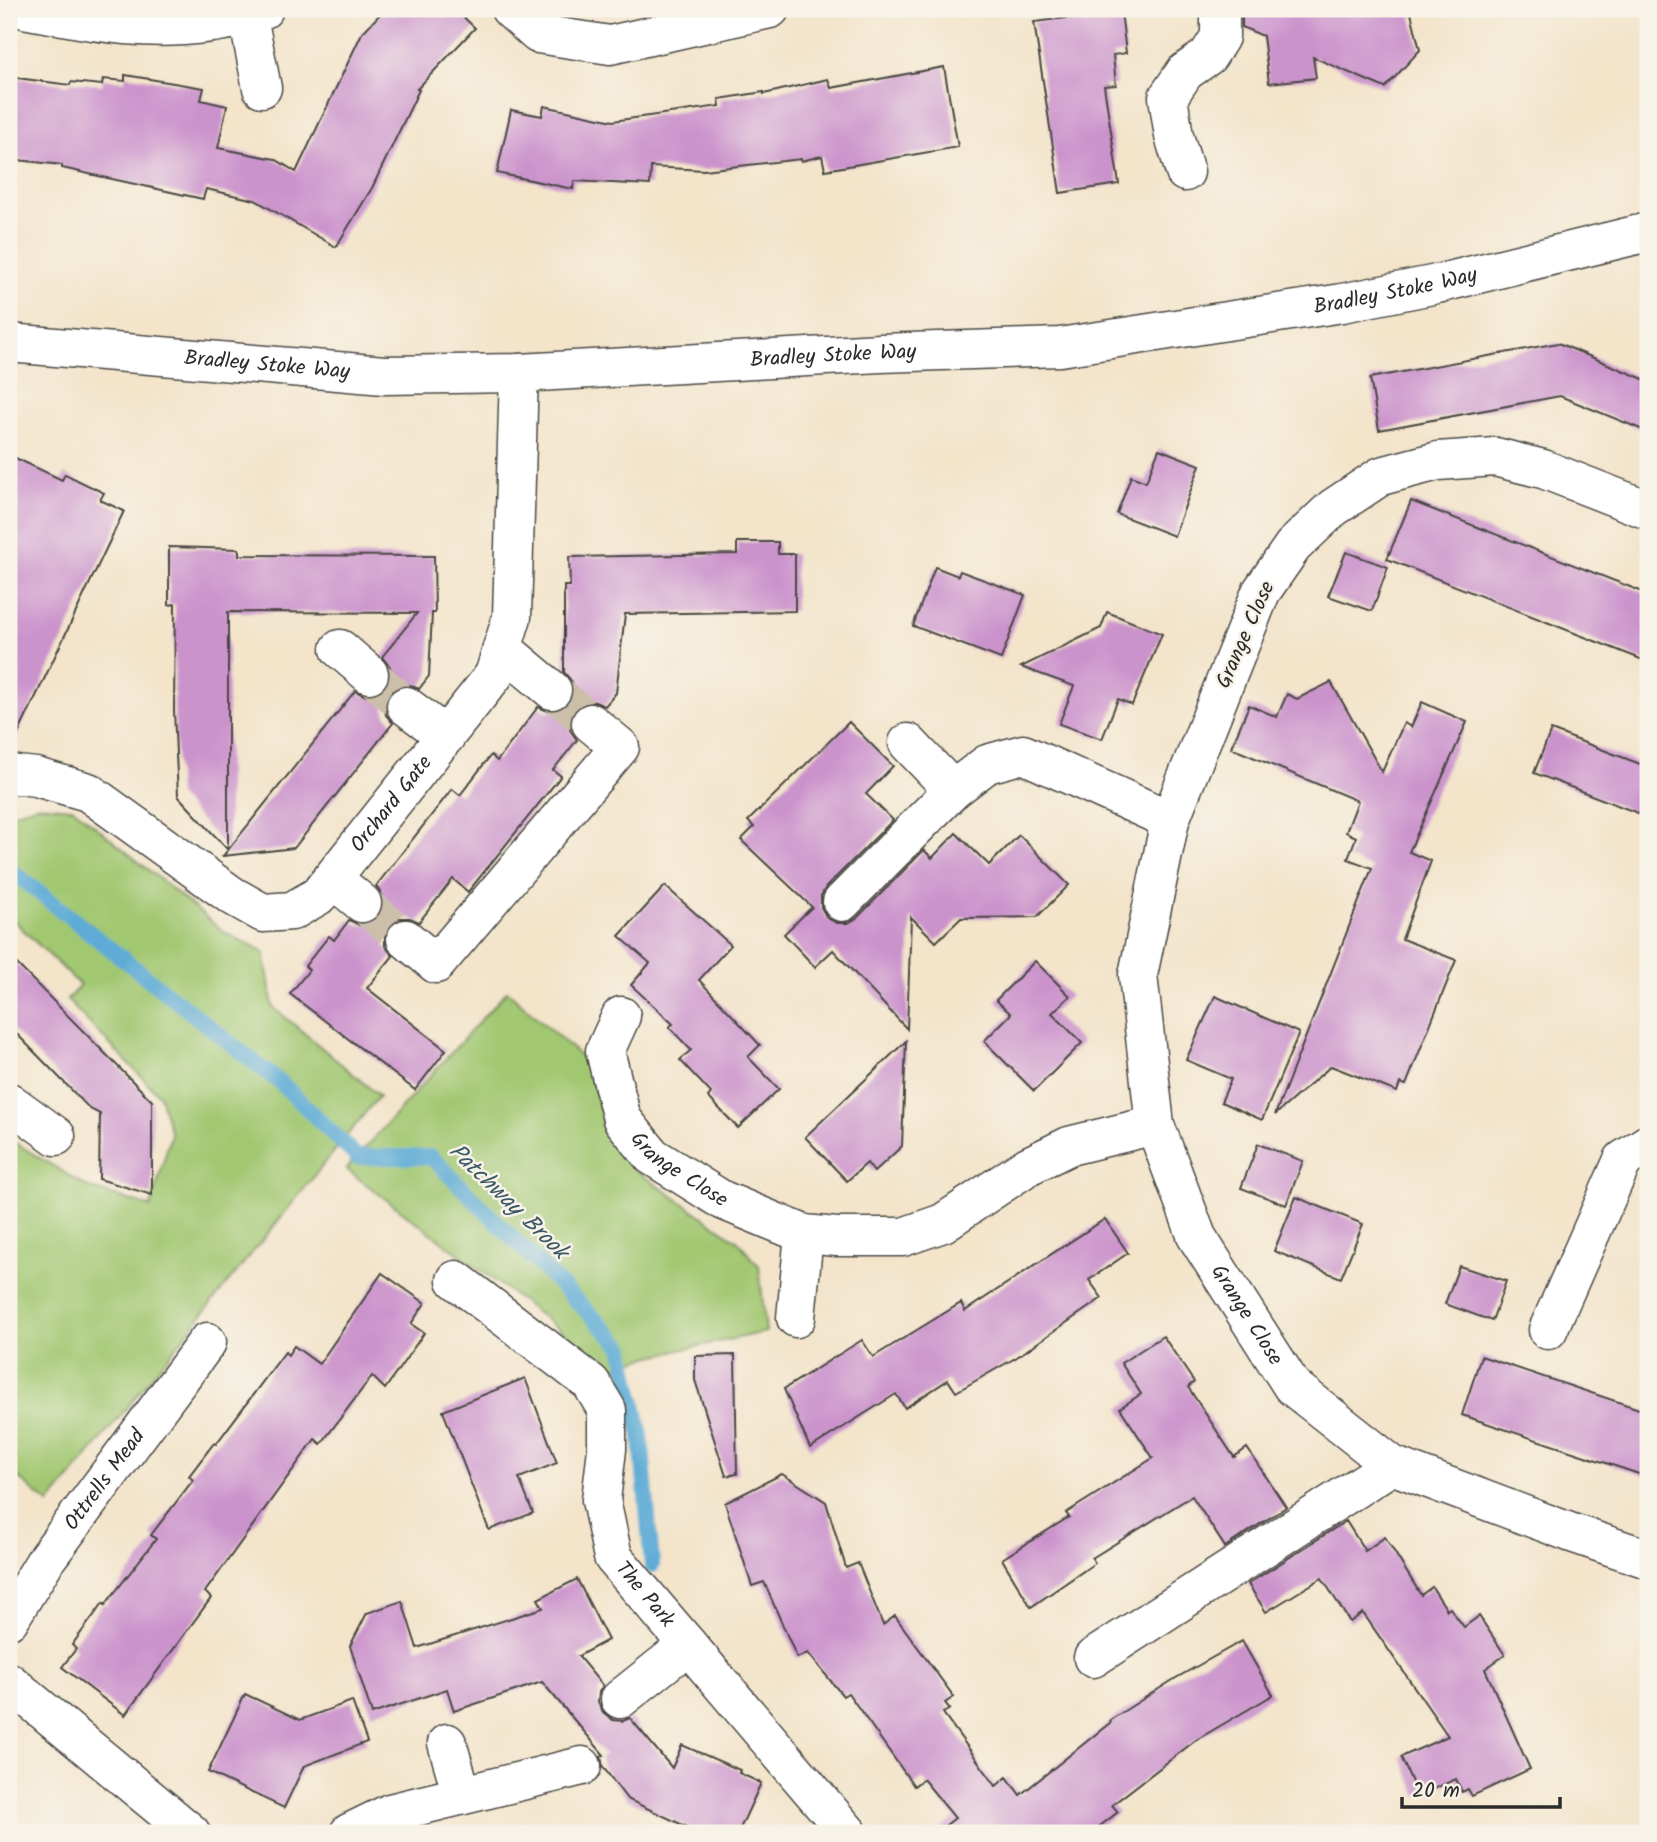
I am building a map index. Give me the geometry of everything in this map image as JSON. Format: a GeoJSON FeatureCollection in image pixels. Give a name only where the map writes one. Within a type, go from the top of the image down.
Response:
{"type":"FeatureCollection","features":[{"type":"Feature","properties":{"kind":"street"},"geometry":{"type":"LineString","coordinates":[[24,9],[112,25],[178,27],[256,13],[261,88]]}},
{"type":"Feature","properties":{"kind":"street"},"geometry":{"type":"LineString","coordinates":[[510,9],[538,34],[610,45],[770,9]]}},
{"type":"Feature","properties":{"kind":"street"},"geometry":{"type":"LineString","coordinates":[[1185,172],[1174,136],[1168,97],[1185,72],[1208,56],[1220,37],[1220,9]]}},
{"type":"Feature","properties":{"kind":"street","name":"Bradley Stoke Way"},"geometry":{"type":"LineString","coordinates":[[9,342],[384,375],[519,373],[880,353],[1060,347],[1342,303],[1437,284],[1648,232]]}},
{"type":"Feature","properties":{"kind":"street","name":"Orchard Gate"},"geometry":{"type":"LineString","coordinates":[[9,774],[36,777],[88,792],[231,895],[262,913],[292,911],[318,896],[494,675],[513,617],[519,373]]}},
{"type":"Feature","properties":{"kind":"street","name":"Grange Close"},"geometry":{"type":"LineString","coordinates":[[1648,510],[1544,469],[1495,457],[1438,461],[1381,476],[1333,508],[1293,546],[1261,592],[1170,820],[1138,975],[1155,1125],[1197,1237],[1292,1386],[1392,1465],[1648,1559]]}},
{"type":"Feature","properties":{"kind":"street"},"geometry":{"type":"LineString","coordinates":[[502,648],[552,690]]}},
{"type":"Feature","properties":{"kind":"street"},"geometry":{"type":"LineString","coordinates":[[340,649],[369,674]]}},
{"type":"Feature","properties":{"kind":"street"},"geometry":{"type":"LineString","coordinates":[[406,706],[446,736]]}},
{"type":"Feature","properties":{"kind":"street"},"geometry":{"type":"LineString","coordinates":[[406,939],[436,964],[620,747],[591,723]]}},
{"type":"Feature","properties":{"kind":"street"},"geometry":{"type":"LineString","coordinates":[[908,743],[953,790]]}},
{"type":"Feature","properties":{"kind":"street"},"geometry":{"type":"LineString","coordinates":[[842,902],[953,790],[987,764],[1023,754],[1170,820]]}},
{"type":"Feature","properties":{"kind":"street"},"geometry":{"type":"LineString","coordinates":[[333,879],[362,903]]}},
{"type":"Feature","properties":{"kind":"street","name":"Grange Close"},"geometry":{"type":"LineString","coordinates":[[621,1016],[605,1051],[622,1119],[652,1156],[722,1200],[804,1234],[903,1237],[943,1223],[1028,1166],[1069,1146],[1155,1125]]}},
{"type":"Feature","properties":{"kind":"street"},"geometry":{"type":"LineString","coordinates":[[9,1102],[56,1136]]}},
{"type":"Feature","properties":{"kind":"street"},"geometry":{"type":"LineString","coordinates":[[1548,1330],[1623,1160],[1648,1144]]}},
{"type":"Feature","properties":{"kind":"street"},"geometry":{"type":"LineString","coordinates":[[796,1318],[804,1234]]}},
{"type":"Feature","properties":{"kind":"street","name":"The Park"},"geometry":{"type":"LineString","coordinates":[[456,1280],[591,1383],[607,1410],[607,1449],[601,1500],[613,1557],[848,1833]]}},
{"type":"Feature","properties":{"kind":"street","name":"Ottrells Mead"},"geometry":{"type":"LineString","coordinates":[[9,1620],[47,1558],[207,1342]]}},
{"type":"Feature","properties":{"kind":"street"},"geometry":{"type":"LineString","coordinates":[[1093,1658],[1392,1465]]}},
{"type":"Feature","properties":{"kind":"street"},"geometry":{"type":"LineString","coordinates":[[620,1699],[688,1645]]}},
{"type":"Feature","properties":{"kind":"street"},"geometry":{"type":"LineString","coordinates":[[9,1682],[191,1833]]}},
{"type":"Feature","properties":{"kind":"street"},"geometry":{"type":"LineString","coordinates":[[447,1743],[462,1795]]}},
{"type":"Feature","properties":{"kind":"street"},"geometry":{"type":"LineString","coordinates":[[348,1833],[390,1813],[582,1766]]}},
{"type":"Feature","properties":{"kind":"green space"},"geometry":{"type":"Polygon","coordinates":[[[38,805],[73,808],[224,932],[264,952],[273,1007],[379,1096],[49,1504],[9,1470],[9,1139],[89,1188],[151,1207],[171,1134],[160,1096],[67,1000],[80,985],[9,916],[9,814],[38,805]]]}},
{"type":"Feature","properties":{"kind":"green space"},"geometry":{"type":"Polygon","coordinates":[[[507,991],[586,1061],[606,1128],[635,1170],[738,1241],[759,1266],[766,1332],[642,1358],[612,1369],[346,1169],[507,991]]]}},
{"type":"Feature","properties":{"kind":"building"},"geometry":{"type":"Polygon","coordinates":[[[385,9],[455,9],[475,28],[417,89],[419,90],[372,188],[336,247],[255,200],[206,189],[203,199],[62,168],[62,165],[9,159],[9,77],[70,85],[71,82],[102,85],[103,79],[125,81],[125,75],[204,88],[201,100],[227,106],[218,148],[275,159],[296,172],[362,33],[385,9]]]}},
{"type":"Feature","properties":{"kind":"building"},"geometry":{"type":"Polygon","coordinates":[[[1242,9],[1410,9],[1420,50],[1385,88],[1313,57],[1316,78],[1269,83],[1263,36],[1242,27],[1242,9]]]}},
{"type":"Feature","properties":{"kind":"building"},"geometry":{"type":"Polygon","coordinates":[[[1121,11],[1126,53],[1113,55],[1116,85],[1104,86],[1119,184],[1060,193],[1034,22],[1121,11]]]}},
{"type":"Feature","properties":{"kind":"building"},"geometry":{"type":"Polygon","coordinates":[[[944,67],[958,147],[825,170],[822,156],[801,161],[704,170],[651,167],[650,185],[574,181],[573,189],[497,173],[511,110],[542,116],[544,106],[613,121],[720,106],[719,99],[764,94],[828,79],[831,88],[944,67]]]}},
{"type":"Feature","properties":{"kind":"building"},"geometry":{"type":"Polygon","coordinates":[[[1558,343],[1648,381],[1648,432],[1560,396],[1379,430],[1370,378],[1558,343]]]}},
{"type":"Feature","properties":{"kind":"building"},"geometry":{"type":"Polygon","coordinates":[[[1159,449],[1200,465],[1174,536],[1117,514],[1131,476],[1146,482],[1159,449]]]}},
{"type":"Feature","properties":{"kind":"building"},"geometry":{"type":"Polygon","coordinates":[[[9,455],[62,480],[65,474],[104,493],[100,500],[124,511],[9,753],[9,455]]]}},
{"type":"Feature","properties":{"kind":"building"},"geometry":{"type":"Polygon","coordinates":[[[1411,501],[1648,594],[1648,662],[1387,559],[1411,501]]]}},
{"type":"Feature","properties":{"kind":"building"},"geometry":{"type":"Polygon","coordinates":[[[737,542],[778,542],[778,554],[795,554],[795,611],[625,614],[616,693],[605,706],[584,702],[574,710],[570,719],[570,730],[577,740],[553,770],[561,776],[468,892],[453,879],[419,922],[410,918],[399,918],[389,926],[385,935],[385,946],[393,956],[367,988],[446,1050],[415,1090],[290,994],[309,970],[305,966],[329,936],[334,940],[349,920],[359,925],[369,924],[379,916],[384,906],[383,896],[376,886],[452,789],[460,795],[491,755],[497,761],[538,707],[559,711],[569,704],[574,693],[572,682],[564,672],[564,586],[570,586],[569,557],[737,554],[737,542]]]}},
{"type":"Feature","properties":{"kind":"building"},"geometry":{"type":"Polygon","coordinates":[[[169,547],[239,549],[239,555],[434,556],[435,613],[432,613],[429,676],[419,689],[408,684],[397,686],[389,692],[384,704],[386,715],[393,723],[294,848],[223,856],[228,850],[178,796],[174,711],[175,604],[169,605],[169,547]],[[228,612],[228,850],[355,691],[366,696],[376,695],[386,688],[391,677],[390,667],[382,657],[417,613],[228,612]]]}},
{"type":"Feature","properties":{"kind":"building"},"geometry":{"type":"Polygon","coordinates":[[[1346,552],[1388,567],[1372,611],[1328,596],[1346,552]]]}},
{"type":"Feature","properties":{"kind":"building"},"geometry":{"type":"Polygon","coordinates":[[[935,567],[958,576],[960,571],[1025,595],[1001,659],[913,626],[935,567]]]}},
{"type":"Feature","properties":{"kind":"building"},"geometry":{"type":"Polygon","coordinates":[[[1107,612],[1162,634],[1132,705],[1118,699],[1102,739],[1059,724],[1074,686],[1021,667],[1101,628],[1107,612]]]}},
{"type":"Feature","properties":{"kind":"building"},"geometry":{"type":"Polygon","coordinates":[[[1331,682],[1382,772],[1404,723],[1411,727],[1422,702],[1467,722],[1409,852],[1431,861],[1402,939],[1456,960],[1406,1085],[1400,1083],[1397,1092],[1331,1066],[1275,1115],[1372,868],[1348,859],[1356,837],[1346,832],[1358,801],[1231,748],[1249,705],[1277,717],[1287,694],[1297,699],[1331,682]]]}},
{"type":"Feature","properties":{"kind":"building"},"geometry":{"type":"Polygon","coordinates":[[[849,722],[893,766],[866,794],[893,820],[826,887],[821,896],[821,907],[827,918],[837,923],[848,923],[857,918],[924,850],[932,858],[956,833],[989,865],[1019,835],[1069,885],[1037,917],[961,918],[936,942],[911,917],[907,1029],[833,950],[815,967],[784,934],[812,907],[741,840],[754,827],[748,821],[849,722]]]}},
{"type":"Feature","properties":{"kind":"building"},"geometry":{"type":"Polygon","coordinates":[[[1551,730],[1648,767],[1648,817],[1534,773],[1551,730]]]}},
{"type":"Feature","properties":{"kind":"building"},"geometry":{"type":"Polygon","coordinates":[[[665,886],[731,945],[699,980],[760,1045],[748,1057],[779,1089],[738,1128],[708,1097],[711,1093],[680,1060],[691,1050],[669,1027],[673,1024],[631,985],[650,963],[619,936],[665,886]]]}},
{"type":"Feature","properties":{"kind":"building"},"geometry":{"type":"Polygon","coordinates":[[[9,956],[152,1101],[152,1195],[99,1179],[100,1114],[90,1109],[9,1026],[9,956]]]}},
{"type":"Feature","properties":{"kind":"building"},"geometry":{"type":"Polygon","coordinates":[[[1035,961],[1070,996],[1052,1013],[1082,1043],[1034,1091],[984,1041],[1011,1014],[996,1000],[1035,961]]]}},
{"type":"Feature","properties":{"kind":"building"},"geometry":{"type":"Polygon","coordinates":[[[1215,996],[1299,1033],[1262,1120],[1221,1102],[1231,1079],[1186,1060],[1215,996]]]}},
{"type":"Feature","properties":{"kind":"building"},"geometry":{"type":"Polygon","coordinates":[[[906,1041],[902,1146],[874,1172],[867,1163],[847,1181],[805,1137],[906,1041]]]}},
{"type":"Feature","properties":{"kind":"building"},"geometry":{"type":"Polygon","coordinates":[[[1258,1144],[1303,1161],[1286,1205],[1241,1188],[1258,1144]]]}},
{"type":"Feature","properties":{"kind":"building"},"geometry":{"type":"Polygon","coordinates":[[[1296,1197],[1363,1224],[1341,1278],[1274,1251],[1296,1197]]]}},
{"type":"Feature","properties":{"kind":"building"},"geometry":{"type":"Polygon","coordinates":[[[1105,1219],[1128,1253],[1089,1280],[1102,1298],[1017,1357],[956,1392],[948,1380],[905,1408],[896,1394],[810,1448],[784,1389],[862,1340],[873,1357],[961,1303],[965,1311],[1105,1219]]]}},
{"type":"Feature","properties":{"kind":"building"},"geometry":{"type":"Polygon","coordinates":[[[1459,1266],[1506,1281],[1492,1321],[1445,1304],[1459,1266]]]}},
{"type":"Feature","properties":{"kind":"building"},"geometry":{"type":"Polygon","coordinates":[[[382,1273],[425,1303],[411,1324],[424,1333],[385,1389],[372,1376],[321,1444],[315,1439],[205,1592],[211,1598],[125,1715],[62,1667],[76,1649],[72,1645],[156,1539],[151,1535],[193,1480],[189,1476],[285,1352],[288,1355],[294,1346],[319,1364],[382,1273]]]}},
{"type":"Feature","properties":{"kind":"building"},"geometry":{"type":"Polygon","coordinates":[[[1163,1336],[1194,1382],[1188,1387],[1234,1457],[1247,1448],[1286,1507],[1225,1547],[1192,1496],[1092,1558],[1095,1563],[1031,1607],[1002,1559],[1069,1517],[1066,1513],[1153,1458],[1120,1408],[1141,1394],[1121,1363],[1163,1336]]]}},
{"type":"Feature","properties":{"kind":"building"},"geometry":{"type":"Polygon","coordinates":[[[735,1355],[737,1474],[726,1476],[695,1380],[695,1356],[735,1355]]]}},
{"type":"Feature","properties":{"kind":"building"},"geometry":{"type":"Polygon","coordinates":[[[1481,1356],[1648,1412],[1648,1477],[1462,1415],[1481,1356]]]}},
{"type":"Feature","properties":{"kind":"building"},"geometry":{"type":"Polygon","coordinates":[[[525,1378],[557,1463],[519,1478],[533,1513],[489,1530],[443,1411],[525,1378]]]}},
{"type":"Feature","properties":{"kind":"building"},"geometry":{"type":"Polygon","coordinates":[[[782,1474],[826,1502],[846,1568],[858,1563],[883,1625],[895,1616],[954,1697],[945,1703],[950,1709],[943,1713],[996,1786],[1007,1777],[1020,1795],[1111,1722],[1110,1720],[1176,1678],[1242,1641],[1273,1695],[1196,1740],[1112,1805],[1118,1812],[1091,1833],[936,1833],[955,1818],[923,1779],[914,1786],[848,1693],[843,1696],[808,1653],[797,1658],[764,1582],[752,1586],[725,1503],[782,1474]]]}},
{"type":"Feature","properties":{"kind":"building"},"geometry":{"type":"Polygon","coordinates":[[[1346,1521],[1365,1551],[1385,1537],[1421,1595],[1432,1587],[1447,1610],[1450,1608],[1464,1627],[1479,1616],[1505,1655],[1485,1669],[1530,1769],[1472,1796],[1468,1789],[1462,1792],[1456,1779],[1418,1796],[1401,1757],[1448,1736],[1363,1613],[1350,1622],[1322,1578],[1266,1612],[1248,1584],[1346,1521]]]}},
{"type":"Feature","properties":{"kind":"building"},"geometry":{"type":"Polygon","coordinates":[[[577,1579],[608,1640],[578,1656],[603,1686],[598,1702],[603,1712],[613,1720],[623,1721],[630,1718],[672,1768],[682,1745],[740,1770],[739,1773],[761,1783],[738,1833],[700,1833],[627,1799],[603,1767],[601,1757],[604,1755],[542,1682],[454,1711],[447,1689],[372,1714],[350,1646],[367,1613],[402,1601],[417,1648],[543,1608],[538,1599],[577,1579]]]}},
{"type":"Feature","properties":{"kind":"building"},"geometry":{"type":"Polygon","coordinates":[[[245,1694],[300,1720],[352,1701],[367,1742],[304,1766],[284,1808],[208,1772],[245,1694]]]}},
{"type":"Feature","properties":{"kind":"waterway","name":"Patchway Brook"},"geometry":{"type":"LineString","coordinates":[[9,869],[282,1084],[357,1157],[431,1157],[622,1346],[641,1437],[652,1565]]}},
{"type":"Feature","properties":{"kind":"tunnel"},"geometry":{"type":"LineString","coordinates":[[369,674],[406,706]]}},
{"type":"Feature","properties":{"kind":"tunnel"},"geometry":{"type":"LineString","coordinates":[[552,690],[591,723]]}},
{"type":"Feature","properties":{"kind":"tunnel"},"geometry":{"type":"LineString","coordinates":[[362,903],[406,939]]}}]}
